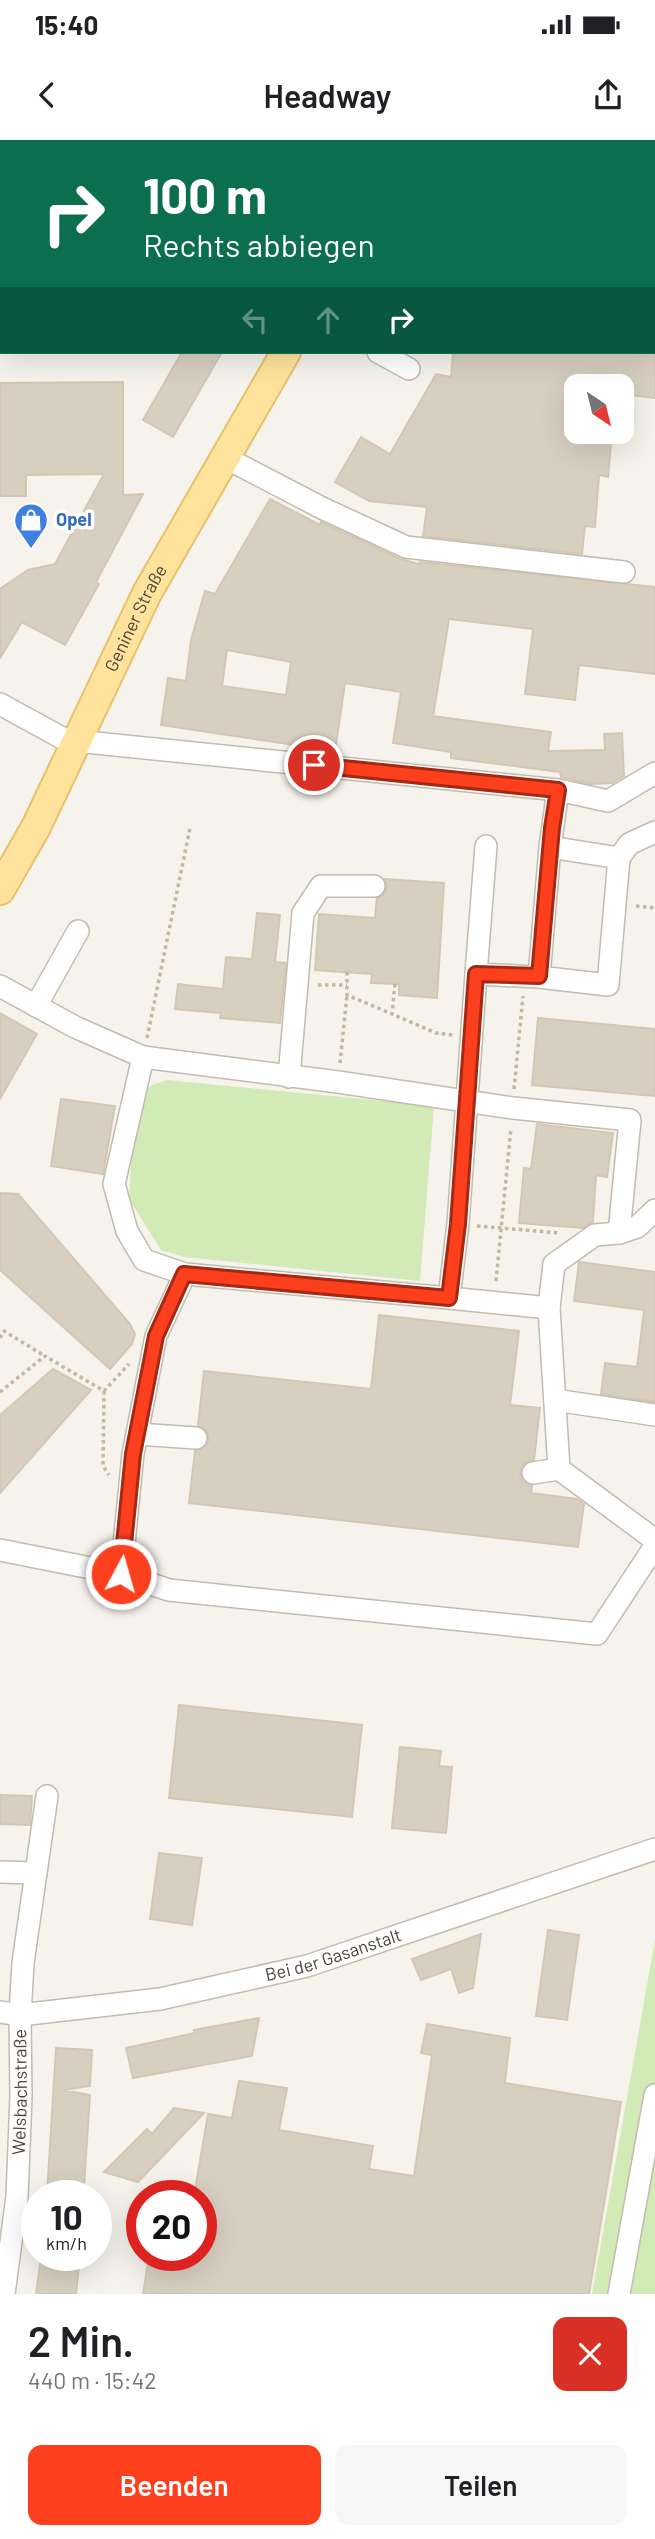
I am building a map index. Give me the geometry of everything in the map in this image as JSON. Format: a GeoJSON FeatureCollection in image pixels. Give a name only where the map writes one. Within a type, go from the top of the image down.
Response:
{"type":"FeatureCollection","features":[{"type":"Feature","properties":{"kind":"main road","name":"Geniner Straße"},"geometry":{"type":"LineString","coordinates":[[0,890],[36,827],[147,593],[285,354]]}},
{"type":"Feature","properties":{"kind":"street"},"geometry":{"type":"LineString","coordinates":[[382,354],[409,369]]}},
{"type":"Feature","properties":{"kind":"street"},"geometry":{"type":"LineString","coordinates":[[226,458],[322,508],[406,547],[624,572]]}},
{"type":"Feature","properties":{"kind":"street"},"geometry":{"type":"LineString","coordinates":[[0,704],[75,743],[558,790],[608,801],[655,773]]}},
{"type":"Feature","properties":{"kind":"street"},"geometry":{"type":"LineString","coordinates":[[532,976],[558,790]]}},
{"type":"Feature","properties":{"kind":"street"},"geometry":{"type":"LineString","coordinates":[[476,974],[532,976],[608,985],[620,858],[629,844],[655,832]]}},
{"type":"Feature","properties":{"kind":"street"},"geometry":{"type":"LineString","coordinates":[[449,1298],[458,1224],[486,846]]}},
{"type":"Feature","properties":{"kind":"street"},"geometry":{"type":"LineString","coordinates":[[550,847],[620,858]]}},
{"type":"Feature","properties":{"kind":"street"},"geometry":{"type":"LineString","coordinates":[[289,1077],[303,913],[321,886],[374,887]]}},
{"type":"Feature","properties":{"kind":"street"},"geometry":{"type":"LineString","coordinates":[[36,1006],[78,931]]}},
{"type":"Feature","properties":{"kind":"street"},"geometry":{"type":"LineString","coordinates":[[0,986],[75,1027],[144,1057],[513,1108],[630,1119],[619,1233]]}},
{"type":"Feature","properties":{"kind":"street"},"geometry":{"type":"LineString","coordinates":[[144,1057],[114,1184],[127,1231],[144,1260],[184,1274],[549,1308]]}},
{"type":"Feature","properties":{"kind":"street"},"geometry":{"type":"LineString","coordinates":[[559,1469],[549,1308],[554,1264],[595,1235],[619,1233],[637,1227],[655,1210]]}},
{"type":"Feature","properties":{"kind":"street"},"geometry":{"type":"LineString","coordinates":[[121,1574],[137,1434],[156,1336],[184,1274]]}},
{"type":"Feature","properties":{"kind":"street"},"geometry":{"type":"LineString","coordinates":[[555,1400],[655,1415]]}},
{"type":"Feature","properties":{"kind":"street"},"geometry":{"type":"LineString","coordinates":[[137,1434],[196,1438]]}},
{"type":"Feature","properties":{"kind":"street"},"geometry":{"type":"LineString","coordinates":[[533,1473],[559,1469],[655,1540]]}},
{"type":"Feature","properties":{"kind":"street"},"geometry":{"type":"LineString","coordinates":[[0,1550],[121,1574],[169,1590],[597,1634],[655,1546]]}},
{"type":"Feature","properties":{"kind":"street","name":"Welsbachstraße"},"geometry":{"type":"LineString","coordinates":[[5,2294],[17,2197],[21,2096],[10,2013],[23,1964],[47,1796]]}},
{"type":"Feature","properties":{"kind":"street","name":"Bei der Gasanstalt"},"geometry":{"type":"LineString","coordinates":[[10,2013],[160,1999],[307,1966],[655,1849]]}},
{"type":"Feature","properties":{"kind":"street"},"geometry":{"type":"LineString","coordinates":[[0,1872],[36,1873]]}},
{"type":"Feature","properties":{"kind":"street"},"geometry":{"type":"LineString","coordinates":[[619,2294],[655,2095]]}},
{"type":"Feature","properties":{"kind":"path"},"geometry":{"type":"LineString","coordinates":[[144,1057],[190,828]]}},
{"type":"Feature","properties":{"kind":"path"},"geometry":{"type":"LineString","coordinates":[[338,1082],[347,972]]}},
{"type":"Feature","properties":{"kind":"path"},"geometry":{"type":"LineString","coordinates":[[494,1302],[513,1108],[532,976]]}},
{"type":"Feature","properties":{"kind":"path"},"geometry":{"type":"LineString","coordinates":[[298,982],[347,985]]}},
{"type":"Feature","properties":{"kind":"path"},"geometry":{"type":"LineString","coordinates":[[392,1014],[395,984]]}},
{"type":"Feature","properties":{"kind":"path"},"geometry":{"type":"LineString","coordinates":[[347,995],[436,1033],[472,1037]]}},
{"type":"Feature","properties":{"kind":"path"},"geometry":{"type":"LineString","coordinates":[[501,1228],[595,1235]]}},
{"type":"Feature","properties":{"kind":"path"},"geometry":{"type":"LineString","coordinates":[[0,1323],[4,1331],[103,1391]]}},
{"type":"Feature","properties":{"kind":"path"},"geometry":{"type":"LineString","coordinates":[[0,1338],[4,1331]]}},
{"type":"Feature","properties":{"kind":"path"},"geometry":{"type":"LineString","coordinates":[[0,1392],[45,1356]]}},
{"type":"Feature","properties":{"kind":"path"},"geometry":{"type":"LineString","coordinates":[[129,1490],[113,1481],[103,1466],[103,1391],[130,1363]]}},
{"type":"Feature","properties":{"kind":"green space"},"geometry":{"type":"Polygon","coordinates":[[[167,1080],[434,1106],[420,1281],[184,1257],[161,1250],[129,1199],[133,1135],[145,1091],[152,1085],[167,1080]]]}},
{"type":"Feature","properties":{"kind":"green space"},"geometry":{"type":"Polygon","coordinates":[[[655,1940],[655,2294],[592,2294],[655,1940]]]}},
{"type":"Feature","properties":{"kind":"building"},"geometry":{"type":"Polygon","coordinates":[[[181,354],[221,354],[173,437],[143,420],[181,354]]]}},
{"type":"Feature","properties":{"kind":"building"},"geometry":{"type":"Polygon","coordinates":[[[453,354],[655,354],[655,398],[634,396],[634,374],[564,374],[564,444],[611,444],[608,477],[599,475],[595,527],[585,526],[582,554],[423,536],[427,507],[369,501],[335,482],[361,437],[390,454],[436,374],[451,377],[453,354]]]}},
{"type":"Feature","properties":{"kind":"building"},"geometry":{"type":"Polygon","coordinates":[[[123,382],[123,495],[143,494],[96,582],[99,584],[65,645],[22,622],[0,658],[0,589],[28,570],[55,564],[104,474],[26,475],[26,496],[0,496],[0,383],[123,382]]]}},
{"type":"Feature","properties":{"kind":"building"},"geometry":{"type":"Polygon","coordinates":[[[270,499],[320,525],[321,522],[400,559],[419,564],[655,587],[655,674],[579,665],[575,700],[525,694],[533,629],[449,619],[433,716],[551,732],[548,751],[605,750],[604,734],[622,733],[624,776],[612,783],[591,784],[561,777],[560,772],[451,758],[451,752],[393,743],[401,692],[345,683],[335,751],[161,725],[168,678],[186,681],[191,640],[205,591],[215,594],[270,499]],[[227,650],[222,686],[286,695],[291,662],[227,650]]]}},
{"type":"Feature","properties":{"kind":"building"},"geometry":{"type":"Polygon","coordinates":[[[385,879],[444,883],[437,998],[399,995],[399,984],[371,983],[372,974],[315,970],[319,914],[375,918],[377,898],[385,893],[387,887],[385,879]]]}},
{"type":"Feature","properties":{"kind":"building"},"geometry":{"type":"Polygon","coordinates":[[[257,913],[280,915],[275,962],[286,963],[280,1023],[220,1018],[221,1013],[175,1009],[178,984],[223,989],[226,957],[252,959],[257,913]]]}},
{"type":"Feature","properties":{"kind":"building"},"geometry":{"type":"Polygon","coordinates":[[[0,1013],[37,1034],[0,1099],[0,1013]]]}},
{"type":"Feature","properties":{"kind":"building"},"geometry":{"type":"Polygon","coordinates":[[[538,1018],[655,1029],[655,1096],[532,1085],[538,1018]]]}},
{"type":"Feature","properties":{"kind":"building"},"geometry":{"type":"Polygon","coordinates":[[[61,1099],[115,1106],[103,1174],[51,1166],[61,1099]]]}},
{"type":"Feature","properties":{"kind":"building"},"geometry":{"type":"Polygon","coordinates":[[[537,1124],[613,1133],[607,1177],[596,1175],[593,1222],[583,1228],[519,1223],[524,1168],[531,1169],[537,1124]]]}},
{"type":"Feature","properties":{"kind":"building"},"geometry":{"type":"Polygon","coordinates":[[[0,1193],[18,1194],[130,1324],[135,1334],[132,1344],[110,1369],[0,1270],[0,1193]]]}},
{"type":"Feature","properties":{"kind":"building"},"geometry":{"type":"Polygon","coordinates":[[[579,1262],[655,1272],[655,1402],[601,1394],[605,1363],[637,1367],[644,1310],[574,1301],[579,1262]]]}},
{"type":"Feature","properties":{"kind":"building"},"geometry":{"type":"Polygon","coordinates":[[[379,1315],[519,1331],[510,1405],[540,1408],[534,1460],[524,1463],[520,1476],[523,1482],[532,1486],[531,1493],[577,1499],[584,1504],[578,1547],[189,1503],[195,1451],[202,1449],[209,1440],[207,1432],[198,1425],[204,1371],[371,1389],[379,1315]]]}},
{"type":"Feature","properties":{"kind":"building"},"geometry":{"type":"Polygon","coordinates":[[[53,1369],[91,1390],[0,1493],[0,1415],[53,1369]]]}},
{"type":"Feature","properties":{"kind":"building"},"geometry":{"type":"Polygon","coordinates":[[[179,1705],[362,1725],[352,1817],[169,1798],[179,1705]]]}},
{"type":"Feature","properties":{"kind":"building"},"geometry":{"type":"Polygon","coordinates":[[[400,1747],[441,1751],[439,1766],[452,1767],[446,1833],[392,1828],[400,1747]]]}},
{"type":"Feature","properties":{"kind":"building"},"geometry":{"type":"Polygon","coordinates":[[[0,1795],[32,1796],[30,1825],[0,1824],[0,1795]]]}},
{"type":"Feature","properties":{"kind":"building"},"geometry":{"type":"Polygon","coordinates":[[[159,1853],[202,1858],[192,1925],[150,1919],[159,1853]]]}},
{"type":"Feature","properties":{"kind":"building"},"geometry":{"type":"Polygon","coordinates":[[[548,1930],[579,1935],[567,2020],[536,2016],[548,1930]]]}},
{"type":"Feature","properties":{"kind":"building"},"geometry":{"type":"Polygon","coordinates":[[[481,1934],[473,1988],[459,1993],[451,1969],[421,1980],[412,1959],[481,1934]]]}},
{"type":"Feature","properties":{"kind":"building"},"geometry":{"type":"Polygon","coordinates":[[[259,2018],[252,2056],[133,2078],[126,2048],[195,2033],[194,2030],[259,2018]]]}},
{"type":"Feature","properties":{"kind":"building"},"geometry":{"type":"Polygon","coordinates":[[[427,2024],[510,2038],[505,2083],[621,2102],[589,2294],[143,2294],[147,2271],[217,2271],[217,2180],[197,2180],[208,2114],[232,2118],[239,2081],[287,2088],[279,2130],[373,2146],[369,2169],[414,2176],[432,2055],[421,2053],[427,2024]]]}},
{"type":"Feature","properties":{"kind":"building"},"geometry":{"type":"Polygon","coordinates":[[[56,2048],[92,2050],[90,2086],[64,2090],[90,2095],[84,2180],[48,2180],[56,2048]]]}},
{"type":"Feature","properties":{"kind":"building"},"geometry":{"type":"Polygon","coordinates":[[[174,2108],[204,2113],[140,2180],[104,2172],[147,2129],[152,2134],[174,2108]]]}},
{"type":"Feature","properties":{"kind":"building"},"geometry":{"type":"Polygon","coordinates":[[[39,2271],[78,2271],[76,2294],[36,2294],[39,2271]]]}},
{"type":"Feature","properties":{"kind":"place","name":"Opel"},"geometry":{"type":"Point","coordinates":[31,550]}},
{"type":"Feature","properties":{"kind":"route"},"geometry":{"type":"LineString","coordinates":[[121,1574],[133,1454],[156,1336],[184,1274],[449,1298],[458,1224],[476,974],[539,976],[552,828],[558,790],[314,765]]}}]}
